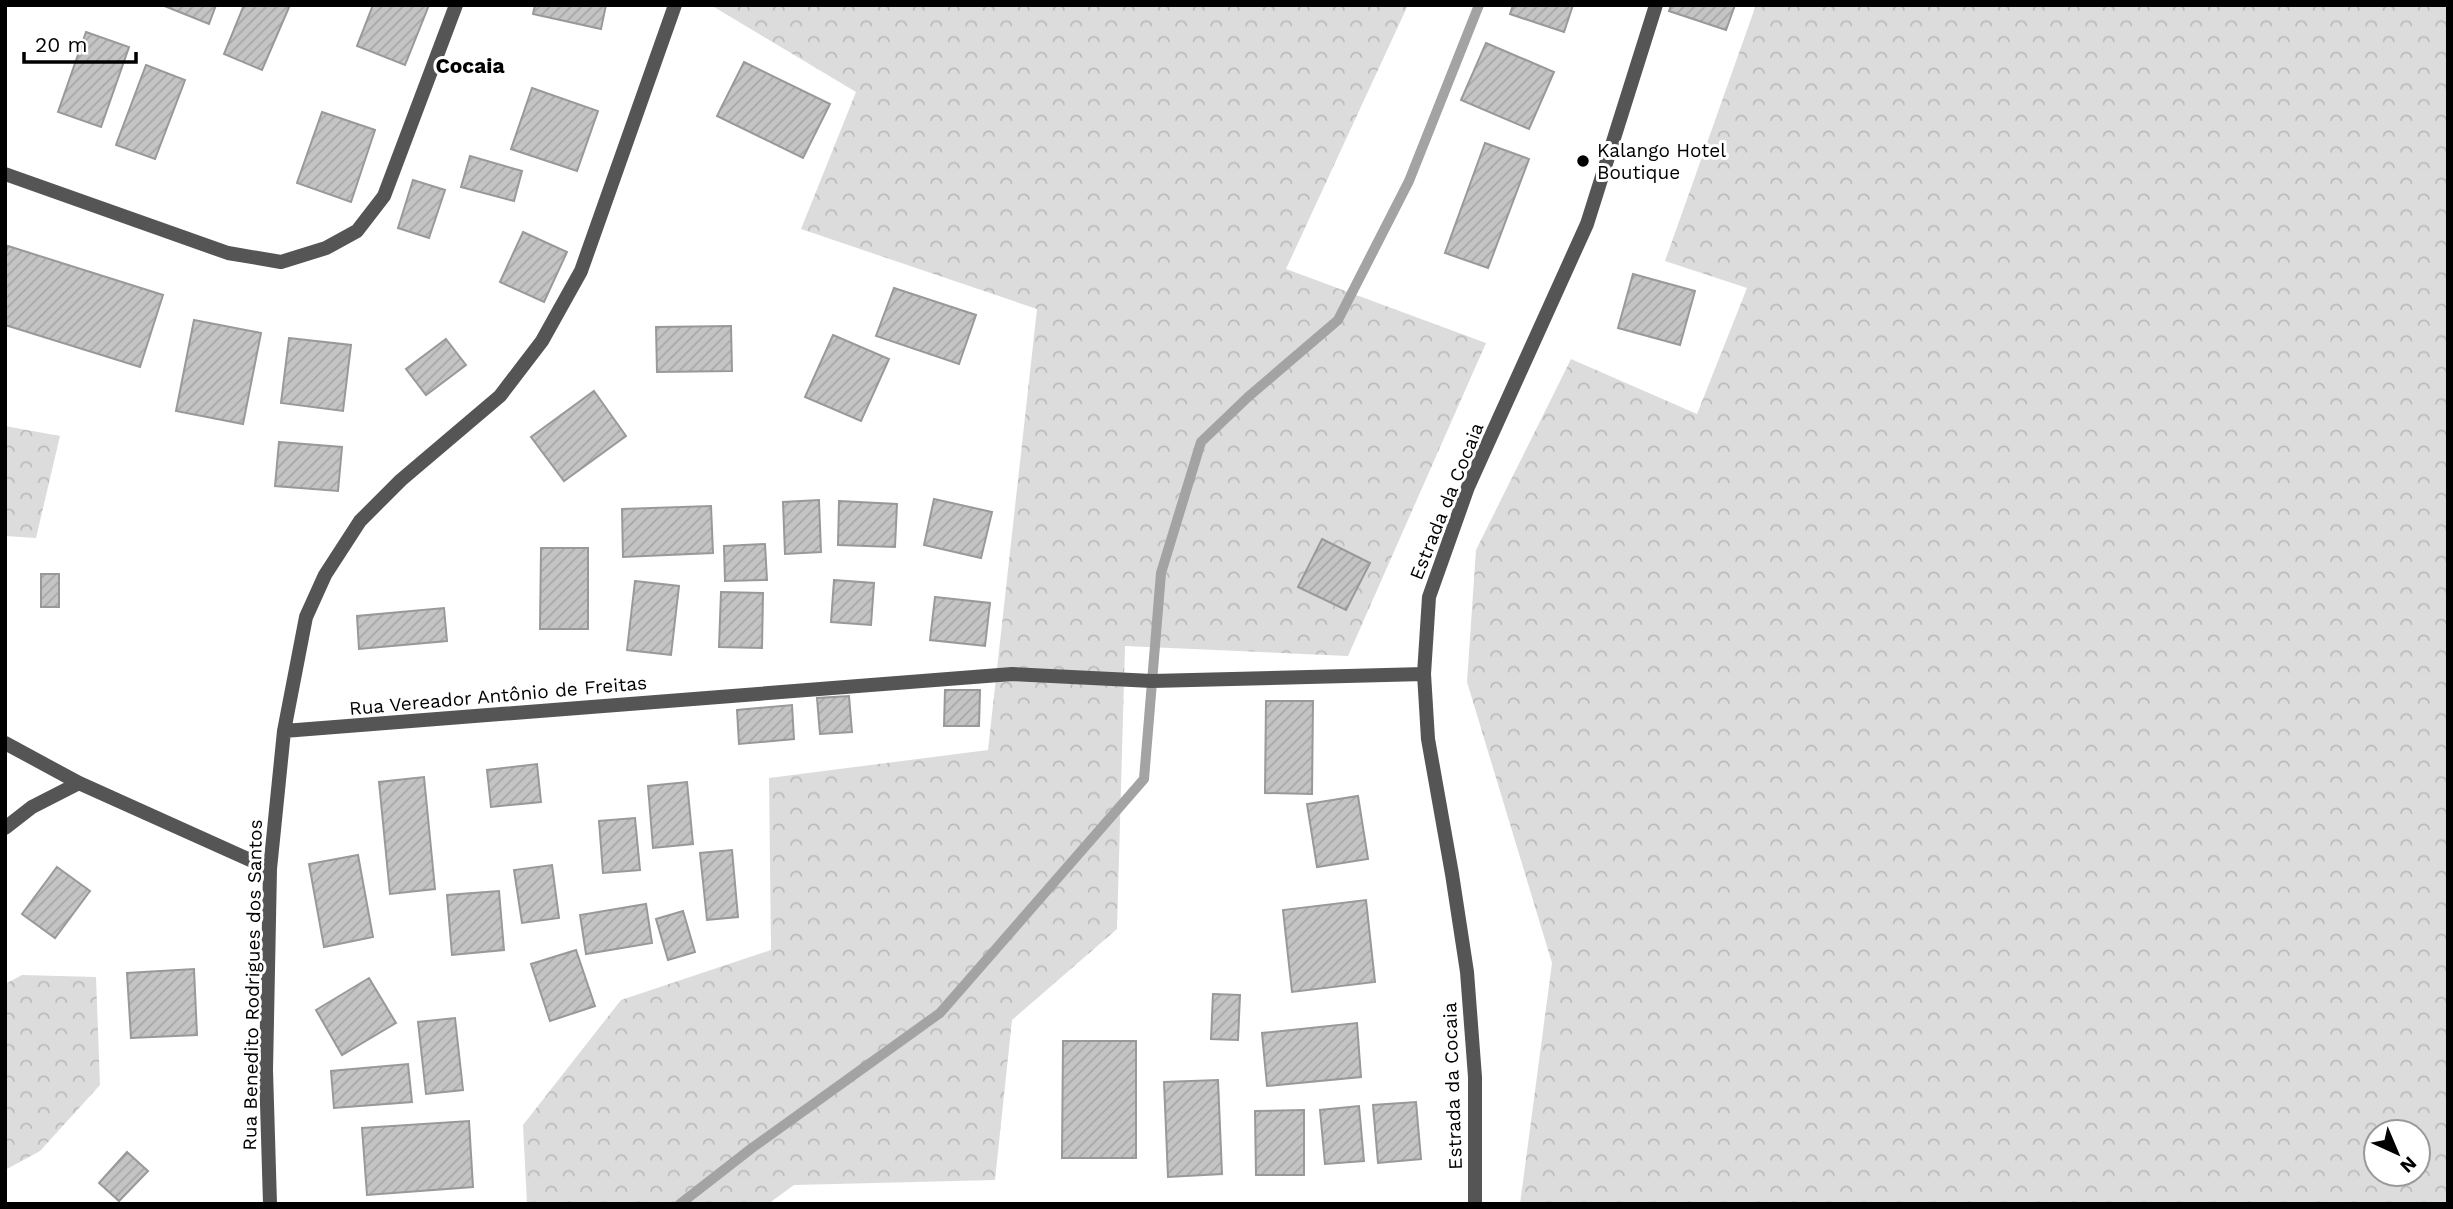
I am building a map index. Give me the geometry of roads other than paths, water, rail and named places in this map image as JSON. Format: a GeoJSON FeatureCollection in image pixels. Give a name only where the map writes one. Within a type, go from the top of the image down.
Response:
{"type":"FeatureCollection","features":[{"type":"Feature","properties":{"kind":"street"},"geometry":{"type":"LineString","coordinates":[[5,174],[228,253],[281,262],[326,248],[357,231],[384,196],[456,5]]}},
{"type":"Feature","properties":{"kind":"street","name":"Rua Benedito Rodrigues dos Santos"},"geometry":{"type":"LineString","coordinates":[[270,1204],[266,1070],[270,869],[284,732],[306,617],[325,575],[360,521],[401,480],[500,396],[542,341],[581,271],[676,5]]}},
{"type":"Feature","properties":{"kind":"street","name":"Estrada da Cocaia"},"geometry":{"type":"LineString","coordinates":[[1475,1203],[1475,1077],[1466,972],[1428,739],[1424,674],[1429,597],[1468,487],[1587,224],[1656,5]]}},
{"type":"Feature","properties":{"kind":"street","name":"Rua Vereador Antônio de Freitas"},"geometry":{"type":"LineString","coordinates":[[284,732],[1012,674],[1152,681],[1424,674]]}},
{"type":"Feature","properties":{"kind":"street"},"geometry":{"type":"LineString","coordinates":[[5,743],[79,783],[270,869]]}},
{"type":"Feature","properties":{"kind":"street"},"geometry":{"type":"LineString","coordinates":[[5,828],[32,807],[79,783]]}},
{"type":"Feature","properties":{"kind":"street"},"geometry":{"type":"LineString","coordinates":[[1468,1204],[1475,1203]]}},
{"type":"Feature","properties":{"kind":"waterway"},"geometry":{"type":"LineString","coordinates":[[680,1204],[752,1148],[940,1013],[1144,779],[1161,573],[1201,442],[1248,397],[1338,320],[1409,181],[1479,5]]}},
{"type":"Feature","properties":{"kind":"place","name":"Kalango Hotel Boutique"},"geometry":{"type":"Point","coordinates":[1583,161]}},
{"type":"Feature","properties":{"kind":"district","name":"Cocaia"},"geometry":{"type":"Point","coordinates":[470,66]}}]}
